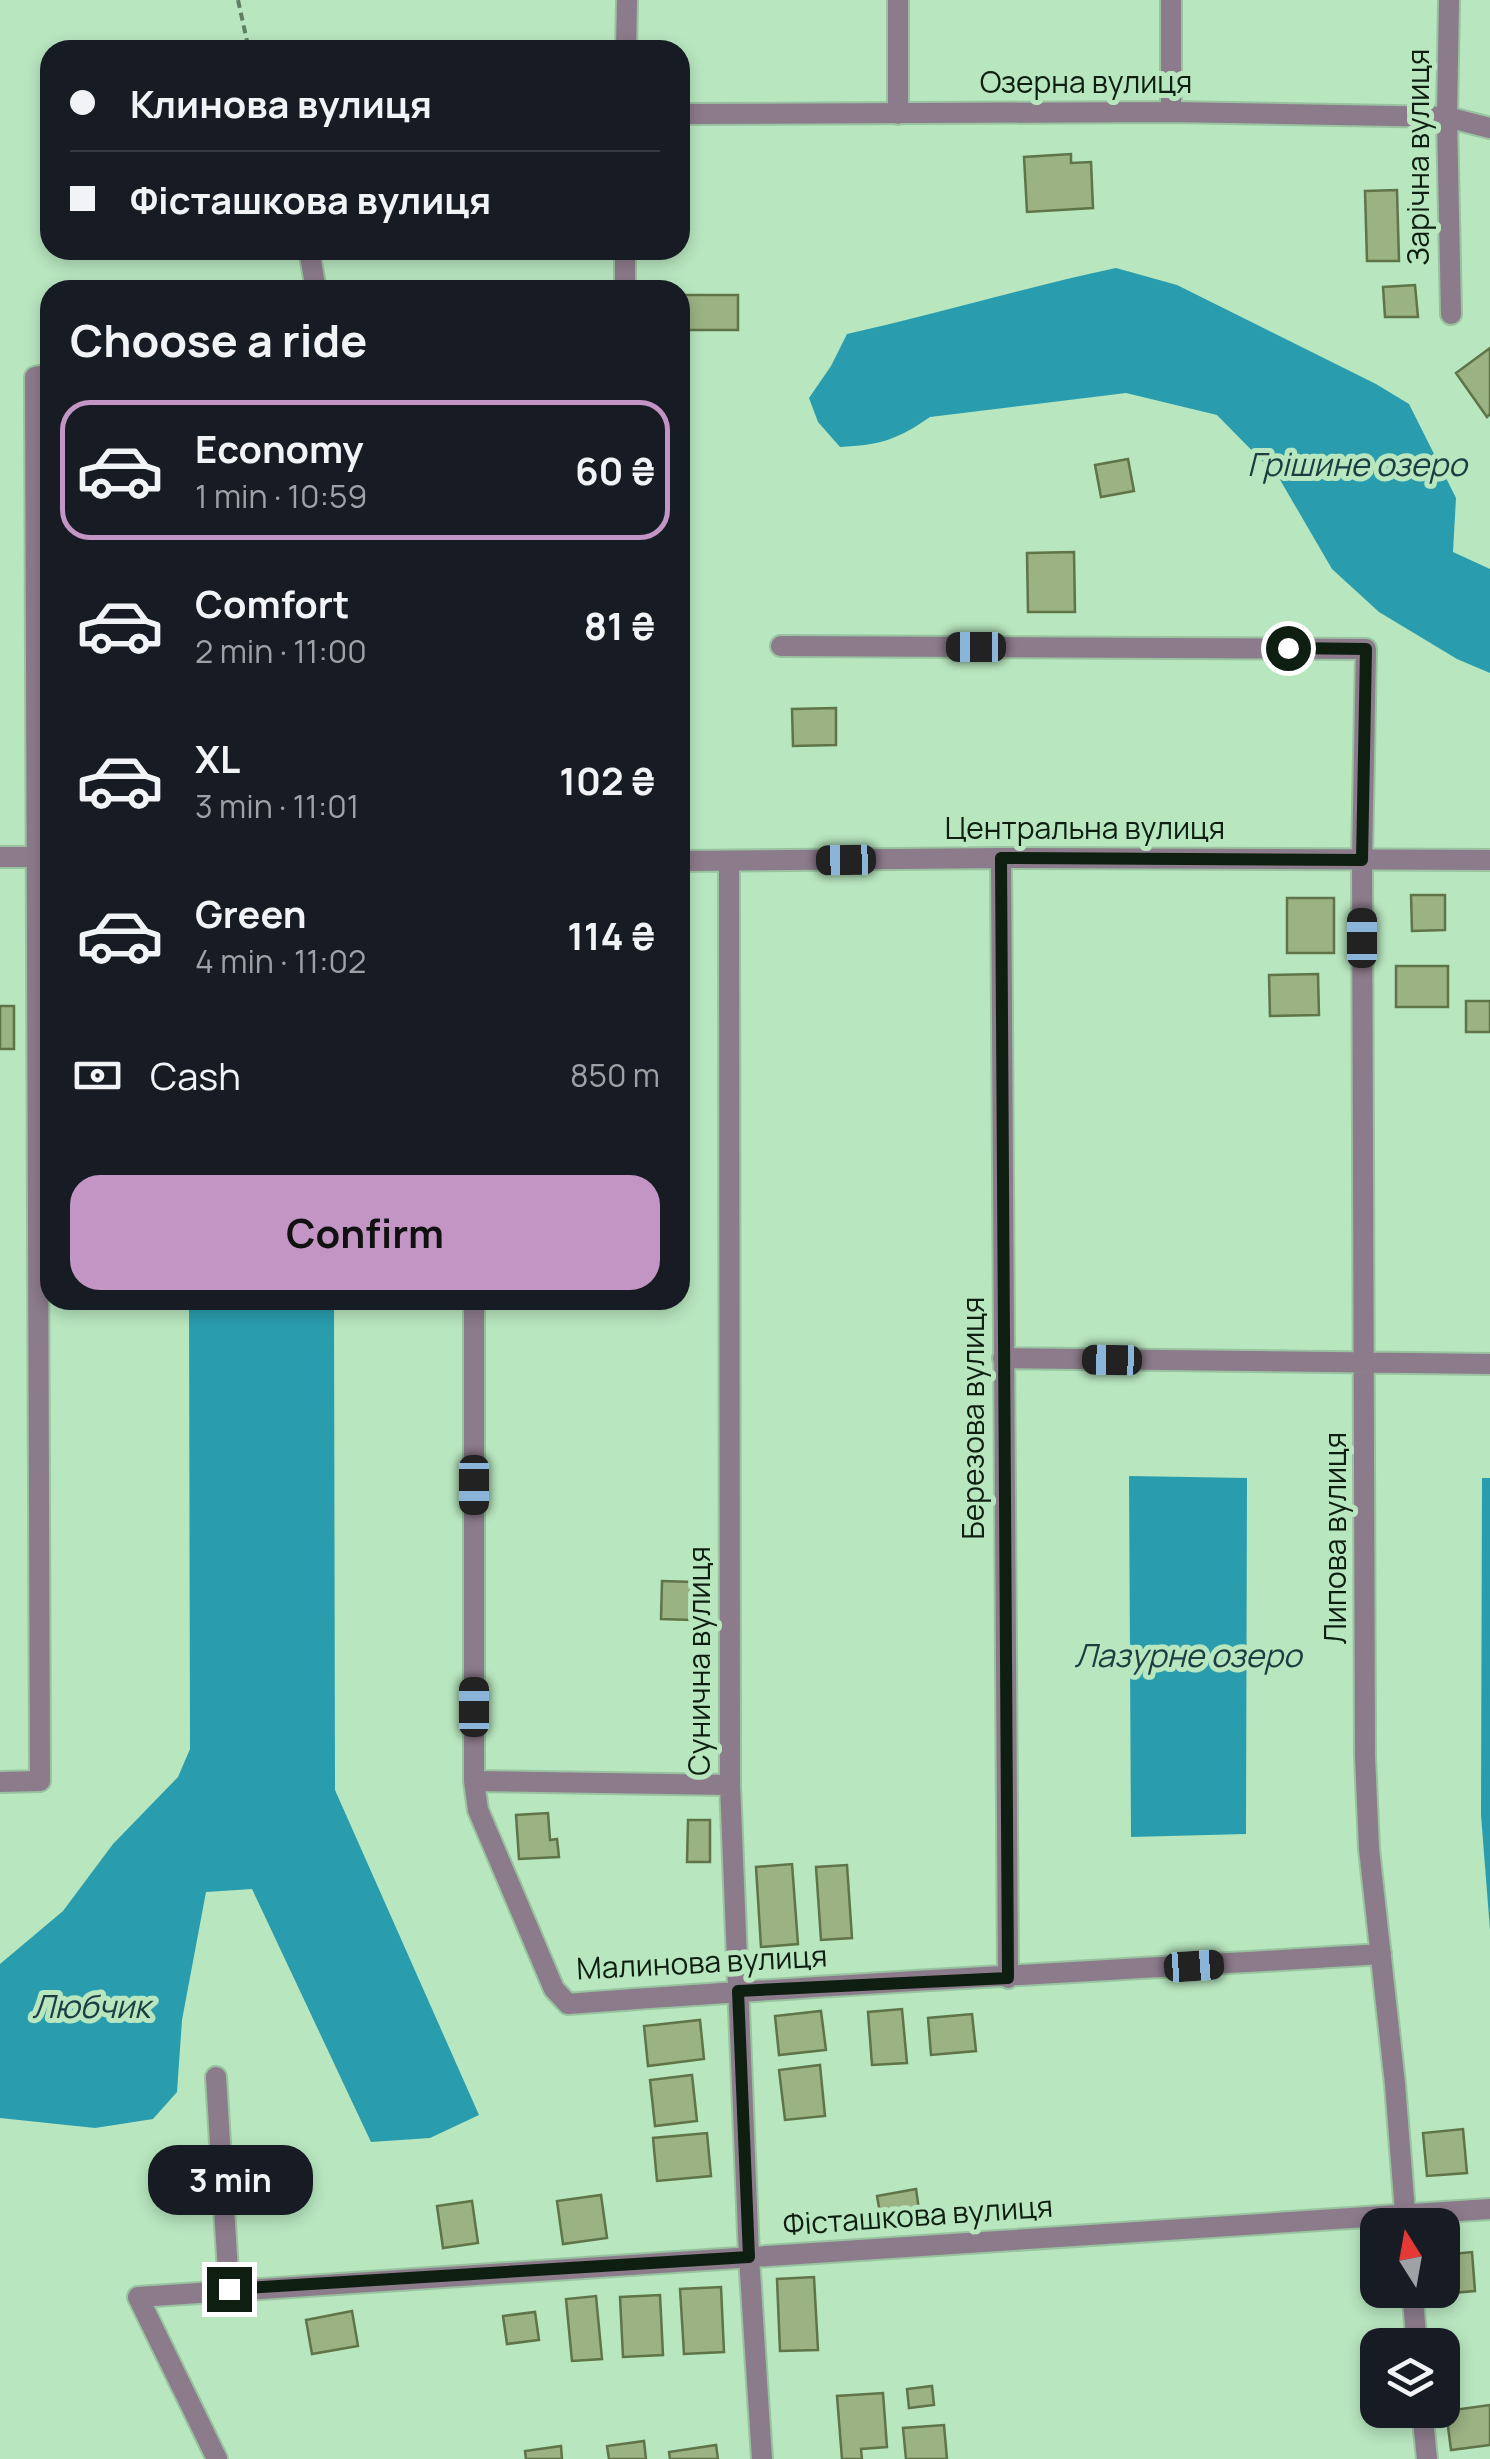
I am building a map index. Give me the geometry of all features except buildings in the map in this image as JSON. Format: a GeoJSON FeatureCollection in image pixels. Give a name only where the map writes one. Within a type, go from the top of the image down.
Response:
{"type":"FeatureCollection","features":[{"type":"Feature","properties":{"kind":"street"},"geometry":{"type":"LineString","coordinates":[[626,0],[626,40]]}},
{"type":"Feature","properties":{"kind":"street"},"geometry":{"type":"LineString","coordinates":[[898,0],[898,114]]}},
{"type":"Feature","properties":{"kind":"street"},"geometry":{"type":"LineString","coordinates":[[1172,0],[1172,112]]}},
{"type":"Feature","properties":{"kind":"street","name":"Зарічна вулиця"},"geometry":{"type":"LineString","coordinates":[[1448,0],[1450,314]]}},
{"type":"Feature","properties":{"kind":"street","name":"Озерна вулиця"},"geometry":{"type":"LineString","coordinates":[[690,114],[1172,112],[1447,117],[1490,128]]}},
{"type":"Feature","properties":{"kind":"street","name":"Липова вулиця"},"geometry":{"type":"LineString","coordinates":[[781,646],[1366,649],[1362,860],[1366,1756],[1369,1849],[1405,2208]]}},
{"type":"Feature","properties":{"kind":"street"},"geometry":{"type":"LineString","coordinates":[[0,857],[40,857]]}},
{"type":"Feature","properties":{"kind":"street","name":"Березова вулиця"},"geometry":{"type":"LineString","coordinates":[[1001,858],[1008,1978]]}},
{"type":"Feature","properties":{"kind":"street","name":"Центральна вулиця"},"geometry":{"type":"LineString","coordinates":[[690,861],[1490,860]]}},
{"type":"Feature","properties":{"kind":"street","name":"Сунична вулиця"},"geometry":{"type":"LineString","coordinates":[[729,862],[730,1785],[749,2257],[762,2459]]}},
{"type":"Feature","properties":{"kind":"street"},"geometry":{"type":"LineString","coordinates":[[0,1782],[40,1781],[41,1310]]}},
{"type":"Feature","properties":{"kind":"street","name":"Малинова вулиця"},"geometry":{"type":"LineString","coordinates":[[474,1310],[474,1781],[478,1810],[554,1989],[568,2004],[1381,1954]]}},
{"type":"Feature","properties":{"kind":"street"},"geometry":{"type":"LineString","coordinates":[[1004,1358],[1490,1364]]}},
{"type":"Feature","properties":{"kind":"street"},"geometry":{"type":"LineString","coordinates":[[474,1781],[730,1785]]}},
{"type":"Feature","properties":{"kind":"street"},"geometry":{"type":"LineString","coordinates":[[216,2077],[229,2289]]}},
{"type":"Feature","properties":{"kind":"street","name":"Фісташкова вулиця"},"geometry":{"type":"LineString","coordinates":[[1460,2213],[1490,2209]]}},
{"type":"Feature","properties":{"kind":"street","name":"Фісташкова вулиця"},"geometry":{"type":"LineString","coordinates":[[217,2459],[138,2297],[1360,2223]]}},
{"type":"Feature","properties":{"kind":"street"},"geometry":{"type":"LineString","coordinates":[[1423,2428],[1426,2459]]}},
{"type":"Feature","properties":{"kind":"path"},"geometry":{"type":"LineString","coordinates":[[238,0],[247,40]]}},
{"type":"Feature","properties":{"kind":"water","name":"Грішине озеро"},"geometry":{"type":"Polygon","coordinates":[[[1116,268],[1177,285],[1409,404],[1456,498],[1453,552],[1490,569],[1490,673],[1457,659],[1379,612],[1332,569],[1279,478],[1217,415],[1126,393],[930,417],[888,440],[840,447],[818,422],[809,398],[847,334],[1116,268]]]}},
{"type":"Feature","properties":{"kind":"water","name":"Любчик"},"geometry":{"type":"Polygon","coordinates":[[[189,1310],[334,1310],[335,1790],[479,2115],[430,2138],[371,2142],[252,1889],[206,1892],[182,2020],[177,2092],[153,2119],[95,2128],[0,2118],[0,1964],[63,1911],[113,1844],[178,1777],[190,1749],[189,1310]]]}},
{"type":"Feature","properties":{"kind":"water","name":"Лазурне озеро"},"geometry":{"type":"Polygon","coordinates":[[[1129,1476],[1247,1478],[1246,1834],[1131,1837],[1129,1476]]]}},
{"type":"Feature","properties":{"kind":"water"},"geometry":{"type":"Polygon","coordinates":[[[1482,1478],[1490,1478],[1490,1930],[1481,1815],[1482,1478]]]}},
{"type":"Feature","properties":{"kind":"route"},"geometry":{"type":"LineString","coordinates":[[229,2289],[749,2257],[738,1991],[1008,1978],[1001,858],[1362,860],[1366,649],[1288,648]]}}]}
